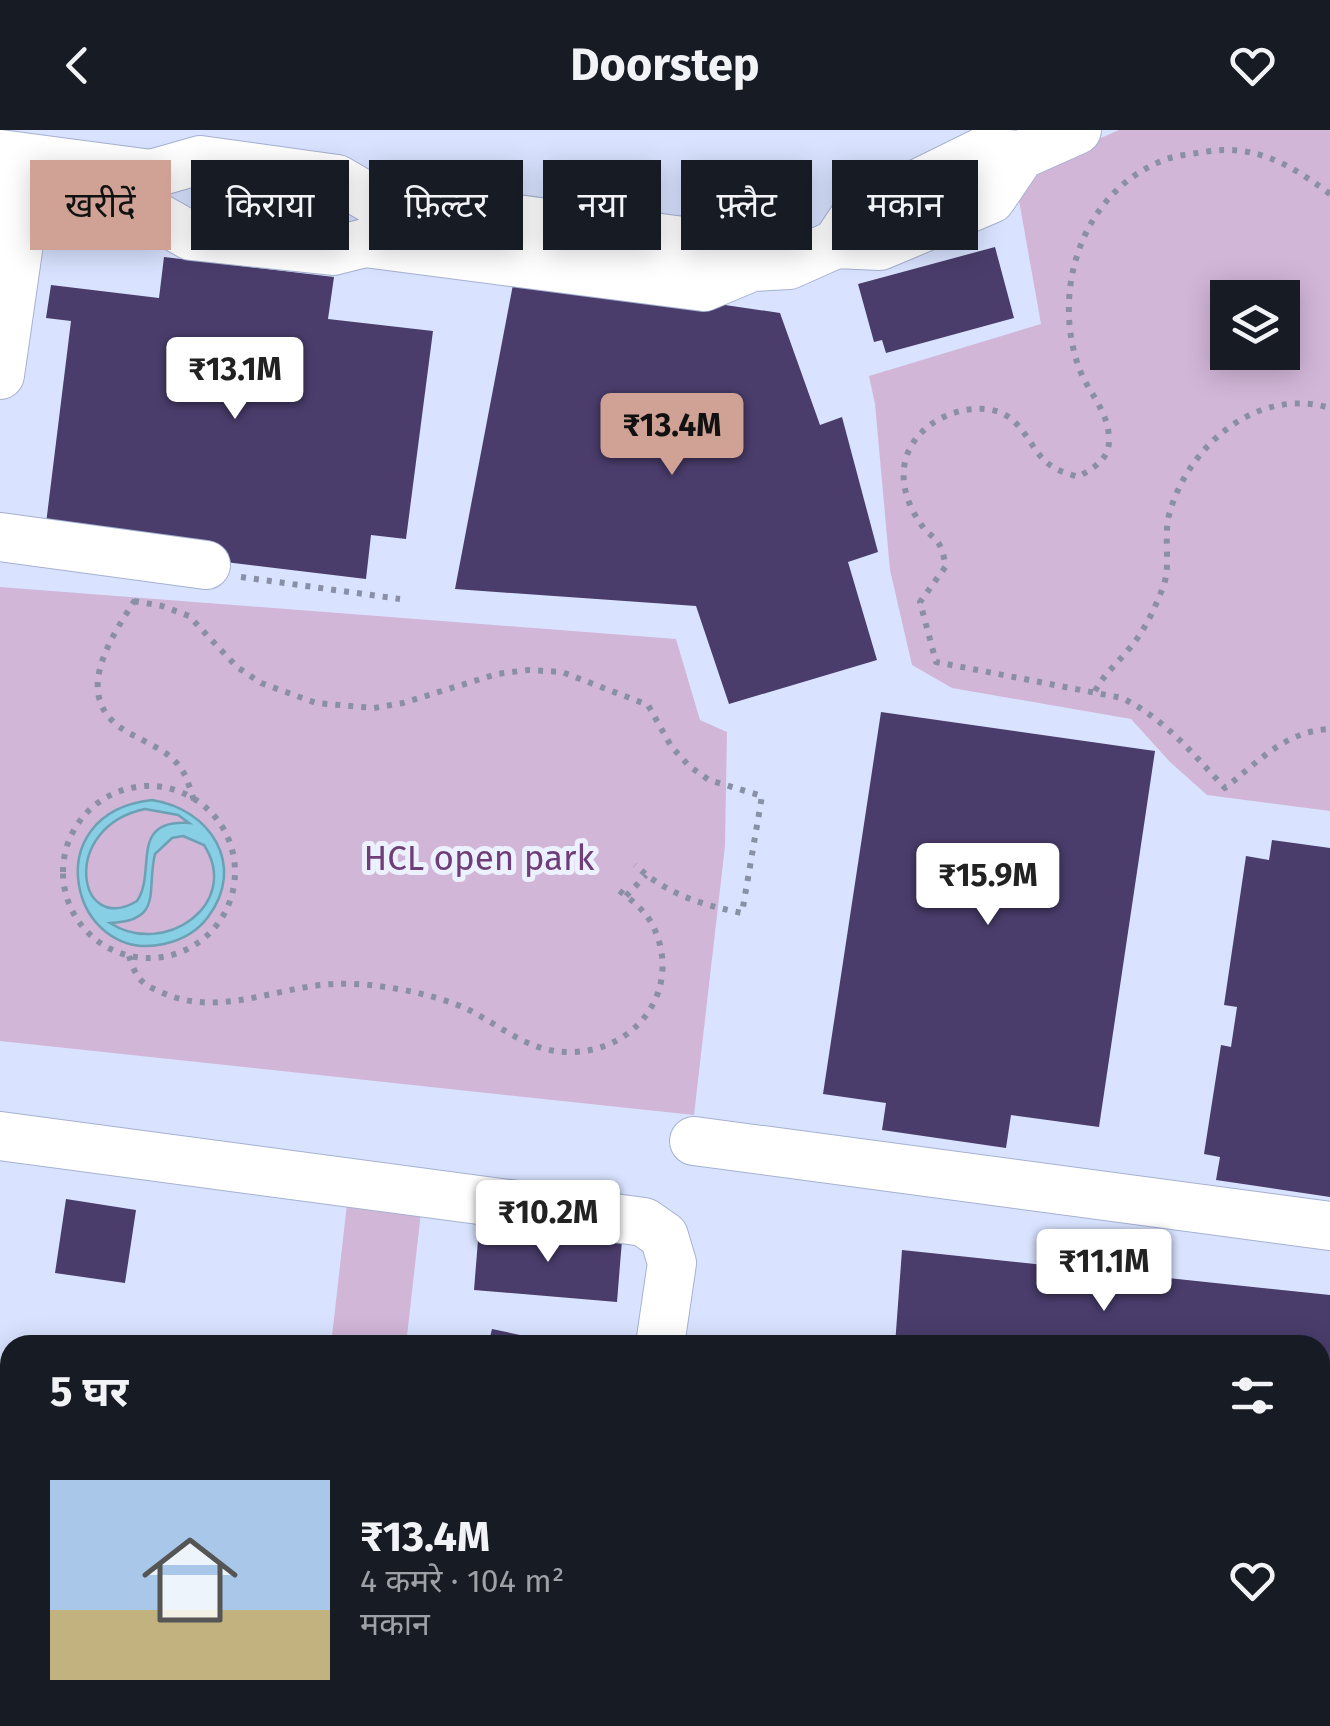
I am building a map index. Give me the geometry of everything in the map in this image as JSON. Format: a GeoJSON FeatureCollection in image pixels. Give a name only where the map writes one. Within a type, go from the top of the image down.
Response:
{"type":"FeatureCollection","features":[{"type":"Feature","properties":{"kind":"lane"},"geometry":{"type":"LineString","coordinates":[[511,250],[704,288],[752,267],[789,265],[836,244],[856,214],[982,152],[1021,155],[1077,130]]}},
{"type":"Feature","properties":{"kind":"lane"},"geometry":{"type":"LineString","coordinates":[[200,160],[337,180],[369,222],[333,252],[191,236],[141,208],[14,177],[150,174],[200,160]]}},
{"type":"Feature","properties":{"kind":"lane"},"geometry":{"type":"LineString","coordinates":[[0,375],[14,177]]}},
{"type":"Feature","properties":{"kind":"lane"},"geometry":{"type":"LineString","coordinates":[[0,538],[206,566]]}},
{"type":"Feature","properties":{"kind":"lane"},"geometry":{"type":"LineString","coordinates":[[0,1136],[644,1222],[664,1236],[672,1263],[661,1335]]}},
{"type":"Feature","properties":{"kind":"lane"},"geometry":{"type":"LineString","coordinates":[[694,1141],[1330,1226]]}},
{"type":"Feature","properties":{"kind":"path"},"geometry":{"type":"LineString","coordinates":[[1330,194],[1286,164],[1244,149],[1210,150],[1167,159],[1134,176],[1103,203],[1088,229],[1067,298],[1069,334],[1078,366],[1105,412],[1110,442],[1103,462],[1078,477],[1049,465],[1029,435],[997,411],[970,410],[944,414],[918,434],[908,450],[901,475],[904,492],[923,528],[939,543],[946,566],[920,602],[936,662],[1122,698],[1144,709],[1198,756],[1225,788],[1281,743],[1297,735],[1330,729]]}},
{"type":"Feature","properties":{"kind":"path"},"geometry":{"type":"LineString","coordinates":[[1095,691],[1104,674],[1142,632],[1159,598],[1166,580],[1168,519],[1188,466],[1236,421],[1274,407],[1296,404],[1330,408]]}},
{"type":"Feature","properties":{"kind":"path"},"geometry":{"type":"LineString","coordinates":[[144,586],[99,663],[101,701],[125,732],[175,762],[194,800]]}},
{"type":"Feature","properties":{"kind":"path"},"geometry":{"type":"LineString","coordinates":[[134,602],[162,606],[188,616],[249,675],[287,695],[316,703],[374,708],[403,704],[497,674],[528,670],[562,672],[648,705],[671,746],[689,766],[710,780],[762,796],[742,914],[683,898],[635,864]]}},
{"type":"Feature","properties":{"kind":"path"},"geometry":{"type":"LineString","coordinates":[[148,786],[169,788],[194,800],[220,822],[234,861],[234,882],[220,920],[189,948],[170,955],[129,956],[92,937],[78,921],[63,883],[68,842],[92,808],[108,796],[148,786]]}},
{"type":"Feature","properties":{"kind":"path"},"geometry":{"type":"LineString","coordinates":[[626,896],[646,875]]}},
{"type":"Feature","properties":{"kind":"path"},"geometry":{"type":"LineString","coordinates":[[129,956],[147,986],[198,1002],[237,1001],[335,984],[382,986],[467,1009],[521,1041],[546,1050],[596,1050],[622,1041],[641,1024],[655,1001],[662,975],[660,949],[652,924],[614,887]]}},
{"type":"Feature","properties":{"kind":"green space"},"geometry":{"type":"Polygon","coordinates":[[[1119,130],[1330,130],[1330,811],[1207,795],[1131,719],[952,688],[912,665],[890,570],[869,376],[1041,324],[1018,195],[1044,163],[1119,130]]]}},
{"type":"Feature","properties":{"kind":"green space","name":"HCL open park"},"geometry":{"type":"Polygon","coordinates":[[[0,587],[676,639],[700,720],[727,732],[725,846],[694,1115],[0,1041],[0,587]]]}},
{"type":"Feature","properties":{"kind":"green space"},"geometry":{"type":"Polygon","coordinates":[[[347,1204],[421,1212],[407,1335],[332,1335],[347,1204]]]}},
{"type":"Feature","properties":{"kind":"water"},"geometry":{"type":"Polygon","coordinates":[[[152,800],[173,805],[205,827],[216,842],[224,878],[219,897],[208,917],[189,935],[164,944],[132,944],[106,932],[88,911],[79,885],[79,857],[91,831],[115,811],[152,800]],[[145,809],[118,820],[99,836],[89,856],[86,875],[90,892],[101,904],[117,908],[137,901],[151,838],[158,829],[170,824],[189,823],[178,815],[145,809]],[[183,836],[172,838],[155,854],[146,910],[127,921],[110,923],[131,932],[153,934],[192,919],[205,905],[213,887],[213,867],[204,845],[183,836]]]}},
{"type":"Feature","properties":{"kind":"building"},"geometry":{"type":"Polygon","coordinates":[[[995,247],[1014,318],[886,353],[882,340],[874,342],[858,284],[995,247]]]}},
{"type":"Feature","properties":{"kind":"building"},"geometry":{"type":"Polygon","coordinates":[[[164,257],[334,277],[328,319],[433,331],[406,539],[371,535],[366,579],[44,540],[71,321],[46,318],[51,285],[159,298],[164,257]]]}},
{"type":"Feature","properties":{"kind":"building"},"geometry":{"type":"Polygon","coordinates":[[[515,274],[780,313],[820,425],[842,417],[878,552],[848,562],[877,660],[729,704],[696,606],[455,589],[515,274]]]}},
{"type":"Feature","properties":{"kind":"building"},"geometry":{"type":"Polygon","coordinates":[[[881,712],[1155,751],[1099,1127],[1011,1115],[1006,1148],[882,1130],[886,1103],[823,1094],[881,712]]]}},
{"type":"Feature","properties":{"kind":"building"},"geometry":{"type":"Polygon","coordinates":[[[1272,840],[1330,848],[1330,1197],[1216,1180],[1220,1157],[1204,1154],[1221,1045],[1231,1047],[1237,1007],[1224,1005],[1246,856],[1269,860],[1272,840]]]}},
{"type":"Feature","properties":{"kind":"building"},"geometry":{"type":"Polygon","coordinates":[[[66,1199],[136,1210],[125,1283],[55,1273],[66,1199]]]}},
{"type":"Feature","properties":{"kind":"building"},"geometry":{"type":"Polygon","coordinates":[[[479,1228],[622,1240],[617,1302],[474,1290],[479,1228]]]}},
{"type":"Feature","properties":{"kind":"building"},"geometry":{"type":"Polygon","coordinates":[[[902,1250],[1330,1295],[1330,1335],[896,1335],[902,1250]]]}},
{"type":"Feature","properties":{"kind":"building"},"geometry":{"type":"Polygon","coordinates":[[[492,1329],[520,1335],[490,1335],[492,1329]]]}}]}
